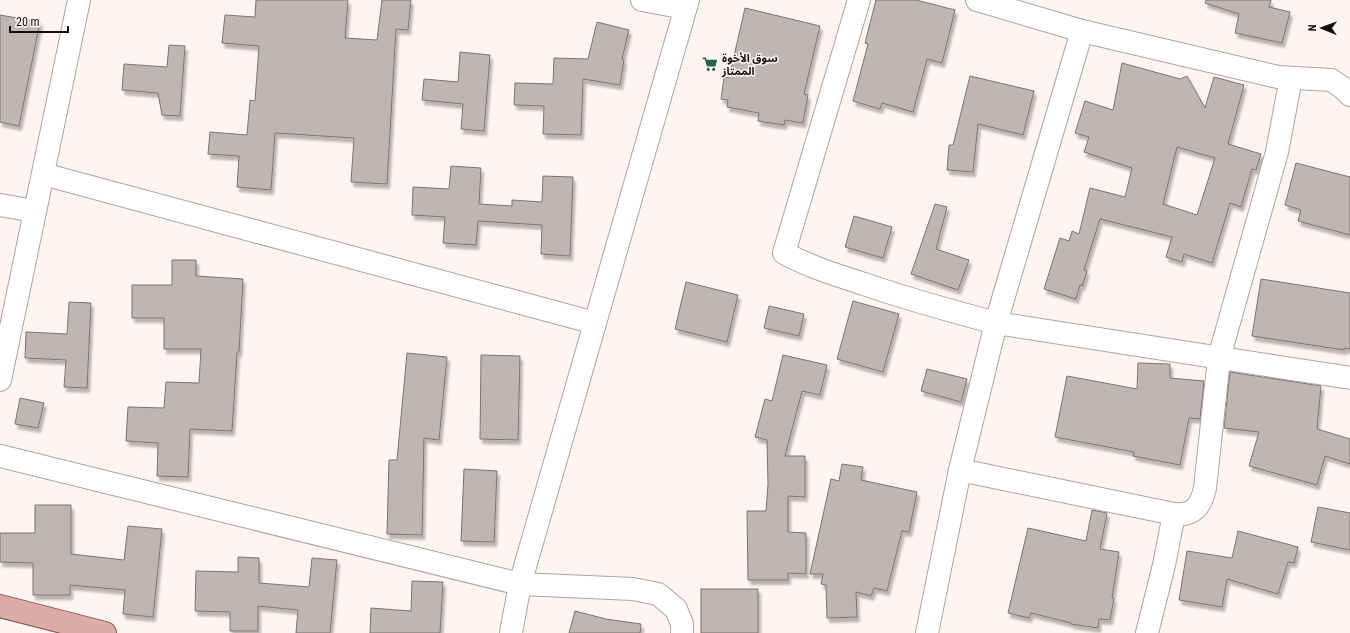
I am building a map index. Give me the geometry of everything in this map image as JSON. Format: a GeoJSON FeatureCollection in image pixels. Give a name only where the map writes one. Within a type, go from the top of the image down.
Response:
{"type":"FeatureCollection","features":[{"type":"Feature","properties":{"kind":"main road"},"geometry":{"type":"LineString","coordinates":[[0,606],[105,633]]}},
{"type":"Feature","properties":{"kind":"street"},"geometry":{"type":"LineString","coordinates":[[0,380],[79,0]]}},
{"type":"Feature","properties":{"kind":"street"},"geometry":{"type":"LineString","coordinates":[[511,633],[520,584],[687,4],[642,0]]}},
{"type":"Feature","properties":{"kind":"street"},"geometry":{"type":"LineString","coordinates":[[859,0],[784,253],[813,268],[906,298],[996,323],[1350,378]]}},
{"type":"Feature","properties":{"kind":"street"},"geometry":{"type":"LineString","coordinates":[[977,0],[1082,31],[1278,77],[1331,80],[1350,95]]}},
{"type":"Feature","properties":{"kind":"street"},"geometry":{"type":"LineString","coordinates":[[927,633],[960,470],[996,323],[1082,31]]}},
{"type":"Feature","properties":{"kind":"street"},"geometry":{"type":"LineString","coordinates":[[960,470],[1174,514],[1185,514],[1193,511],[1197,507],[1203,495],[1219,358],[1277,152],[1291,78]]}},
{"type":"Feature","properties":{"kind":"street"},"geometry":{"type":"LineString","coordinates":[[43,174],[595,323]]}},
{"type":"Feature","properties":{"kind":"street"},"geometry":{"type":"LineString","coordinates":[[0,205],[35,211]]}},
{"type":"Feature","properties":{"kind":"street"},"geometry":{"type":"LineString","coordinates":[[0,456],[520,584],[633,589],[658,594],[676,609],[682,624],[682,633]]}},
{"type":"Feature","properties":{"kind":"street"},"geometry":{"type":"LineString","coordinates":[[1147,633],[1164,565],[1174,514]]}},
{"type":"Feature","properties":{"kind":"building"},"geometry":{"type":"Polygon","coordinates":[[[256,0],[348,0],[345,38],[377,40],[382,0],[411,0],[408,30],[396,29],[387,184],[351,182],[354,138],[275,133],[271,190],[237,187],[239,156],[208,154],[210,132],[247,135],[250,100],[255,101],[259,46],[222,43],[225,15],[255,17],[256,0]]]}},
{"type":"Feature","properties":{"kind":"building"},"geometry":{"type":"Polygon","coordinates":[[[876,0],[916,0],[955,10],[942,63],[927,59],[913,112],[882,103],[880,109],[853,101],[868,44],[865,43],[876,0]]]}},
{"type":"Feature","properties":{"kind":"building"},"geometry":{"type":"Polygon","coordinates":[[[1206,0],[1271,0],[1269,7],[1290,12],[1282,43],[1235,33],[1239,14],[1205,3],[1206,0]]]}},
{"type":"Feature","properties":{"kind":"building"},"geometry":{"type":"Polygon","coordinates":[[[745,8],[820,26],[804,94],[808,95],[803,123],[785,120],[784,125],[758,121],[759,113],[727,107],[728,100],[721,99],[724,77],[729,78],[745,8]]]}},
{"type":"Feature","properties":{"kind":"building"},"geometry":{"type":"Polygon","coordinates":[[[0,15],[40,22],[19,126],[0,122],[0,15]]]}},
{"type":"Feature","properties":{"kind":"building"},"geometry":{"type":"Polygon","coordinates":[[[597,22],[629,30],[622,59],[624,60],[620,85],[583,79],[581,135],[543,134],[544,106],[514,105],[515,83],[553,84],[554,58],[588,59],[597,22]]]}},
{"type":"Feature","properties":{"kind":"building"},"geometry":{"type":"Polygon","coordinates":[[[169,45],[185,46],[180,116],[162,115],[158,93],[122,90],[124,64],[167,67],[169,45]]]}},
{"type":"Feature","properties":{"kind":"building"},"geometry":{"type":"Polygon","coordinates":[[[460,52],[490,55],[484,131],[461,129],[463,104],[422,100],[424,79],[458,82],[460,52]]]}},
{"type":"Feature","properties":{"kind":"building"},"geometry":{"type":"Polygon","coordinates":[[[1122,63],[1180,79],[1187,76],[1205,108],[1214,77],[1244,85],[1228,144],[1261,154],[1256,170],[1252,169],[1241,207],[1230,203],[1212,263],[1184,254],[1182,262],[1166,257],[1172,237],[1100,219],[1084,270],[1087,271],[1082,286],[1080,285],[1076,299],[1044,289],[1060,238],[1069,241],[1072,231],[1079,234],[1090,188],[1125,197],[1132,168],[1084,152],[1089,137],[1075,133],[1085,101],[1113,110],[1122,63]],[[1177,147],[1163,204],[1197,215],[1215,158],[1177,147]]]}},
{"type":"Feature","properties":{"kind":"building"},"geometry":{"type":"Polygon","coordinates":[[[970,76],[1034,91],[1023,135],[978,124],[973,172],[947,170],[949,145],[953,145],[970,76]]]}},
{"type":"Feature","properties":{"kind":"building"},"geometry":{"type":"Polygon","coordinates":[[[1296,163],[1350,177],[1350,235],[1298,221],[1301,210],[1285,205],[1296,163]]]}},
{"type":"Feature","properties":{"kind":"building"},"geometry":{"type":"Polygon","coordinates":[[[451,166],[481,168],[479,204],[512,206],[512,200],[542,202],[543,176],[573,177],[570,256],[541,254],[542,225],[478,221],[476,245],[443,243],[445,217],[412,215],[413,187],[449,189],[451,166]]]}},
{"type":"Feature","properties":{"kind":"building"},"geometry":{"type":"Polygon","coordinates":[[[935,204],[947,207],[936,249],[969,260],[958,290],[911,274],[935,204]]]}},
{"type":"Feature","properties":{"kind":"building"},"geometry":{"type":"Polygon","coordinates":[[[854,216],[892,227],[883,258],[845,247],[854,216]]]}},
{"type":"Feature","properties":{"kind":"building"},"geometry":{"type":"Polygon","coordinates":[[[172,260],[196,260],[196,276],[243,279],[239,352],[237,352],[232,431],[190,429],[188,477],[157,476],[158,443],[126,441],[128,407],[164,408],[166,382],[199,383],[201,349],[164,349],[164,318],[132,318],[132,285],[172,285],[172,260]]]}},
{"type":"Feature","properties":{"kind":"building"},"geometry":{"type":"Polygon","coordinates":[[[1261,279],[1350,293],[1350,349],[1344,348],[1344,350],[1252,336],[1261,279]]]}},
{"type":"Feature","properties":{"kind":"building"},"geometry":{"type":"Polygon","coordinates":[[[686,282],[738,295],[727,342],[675,329],[686,282]]]}},
{"type":"Feature","properties":{"kind":"building"},"geometry":{"type":"Polygon","coordinates":[[[853,301],[899,314],[883,372],[837,359],[853,301]]]}},
{"type":"Feature","properties":{"kind":"building"},"geometry":{"type":"Polygon","coordinates":[[[69,302],[91,303],[87,388],[64,387],[66,360],[25,358],[26,332],[67,334],[69,302]]]}},
{"type":"Feature","properties":{"kind":"building"},"geometry":{"type":"Polygon","coordinates":[[[769,306],[804,314],[799,336],[764,328],[769,306]]]}},
{"type":"Feature","properties":{"kind":"building"},"geometry":{"type":"Polygon","coordinates":[[[407,353],[447,357],[439,440],[424,438],[422,535],[387,534],[389,460],[397,460],[407,353]]]}},
{"type":"Feature","properties":{"kind":"building"},"geometry":{"type":"Polygon","coordinates":[[[481,355],[520,356],[518,440],[480,439],[481,355]]]}},
{"type":"Feature","properties":{"kind":"building"},"geometry":{"type":"Polygon","coordinates":[[[783,355],[827,365],[820,395],[802,391],[785,456],[805,456],[805,497],[788,496],[788,532],[806,533],[806,574],[788,573],[788,580],[748,580],[747,511],[766,511],[768,484],[767,440],[755,437],[765,399],[772,401],[783,355]]]}},
{"type":"Feature","properties":{"kind":"building"},"geometry":{"type":"Polygon","coordinates":[[[1138,363],[1170,364],[1170,378],[1204,381],[1200,419],[1189,418],[1180,465],[1133,456],[1134,452],[1055,437],[1067,376],[1137,389],[1138,363]]]}},
{"type":"Feature","properties":{"kind":"building"},"geometry":{"type":"Polygon","coordinates":[[[927,369],[967,379],[961,402],[921,391],[927,369]]]}},
{"type":"Feature","properties":{"kind":"building"},"geometry":{"type":"Polygon","coordinates":[[[1230,372],[1321,386],[1317,429],[1350,439],[1350,464],[1325,456],[1317,485],[1249,466],[1259,432],[1224,428],[1230,372]]]}},
{"type":"Feature","properties":{"kind":"building"},"geometry":{"type":"Polygon","coordinates":[[[20,398],[44,403],[38,428],[15,424],[20,398]]]}},
{"type":"Feature","properties":{"kind":"building"},"geometry":{"type":"Polygon","coordinates":[[[842,464],[863,467],[861,480],[917,492],[909,532],[902,531],[887,591],[874,588],[871,596],[856,592],[857,617],[827,618],[826,585],[821,584],[823,574],[810,574],[831,479],[839,481],[842,464]]]}},
{"type":"Feature","properties":{"kind":"building"},"geometry":{"type":"Polygon","coordinates":[[[464,469],[497,471],[494,542],[461,541],[464,469]]]}},
{"type":"Feature","properties":{"kind":"building"},"geometry":{"type":"Polygon","coordinates":[[[35,505],[71,505],[71,554],[124,560],[128,526],[162,529],[153,617],[123,614],[125,590],[70,585],[70,595],[33,595],[33,563],[0,562],[0,533],[35,533],[35,505]]]}},
{"type":"Feature","properties":{"kind":"building"},"geometry":{"type":"Polygon","coordinates":[[[1318,507],[1350,513],[1350,550],[1311,542],[1318,507]]]}},
{"type":"Feature","properties":{"kind":"building"},"geometry":{"type":"Polygon","coordinates":[[[1092,510],[1107,513],[1100,549],[1119,552],[1110,620],[1099,619],[1098,628],[1071,624],[1031,613],[1029,618],[1008,613],[1028,528],[1086,541],[1092,510]]]}},
{"type":"Feature","properties":{"kind":"building"},"geometry":{"type":"Polygon","coordinates":[[[1238,531],[1298,547],[1294,563],[1288,562],[1278,594],[1227,579],[1222,607],[1179,600],[1187,551],[1232,558],[1238,531]]]}},
{"type":"Feature","properties":{"kind":"building"},"geometry":{"type":"Polygon","coordinates":[[[238,557],[259,558],[259,583],[309,587],[312,558],[337,560],[330,633],[296,633],[298,610],[258,606],[258,631],[230,631],[230,612],[195,611],[196,571],[238,572],[238,557]]]}},
{"type":"Feature","properties":{"kind":"building"},"geometry":{"type":"Polygon","coordinates":[[[412,581],[443,582],[440,633],[370,633],[371,608],[411,611],[412,581]]]}},
{"type":"Feature","properties":{"kind":"building"},"geometry":{"type":"Polygon","coordinates":[[[701,589],[758,589],[758,633],[701,633],[701,589]]]}},
{"type":"Feature","properties":{"kind":"building"},"geometry":{"type":"Polygon","coordinates":[[[575,611],[606,619],[641,624],[640,633],[569,633],[575,611]]]}},
{"type":"Feature","properties":{"kind":"place","name":"سوق الأخوة الممتاز"},"geometry":{"type":"Point","coordinates":[710,64]}}]}
